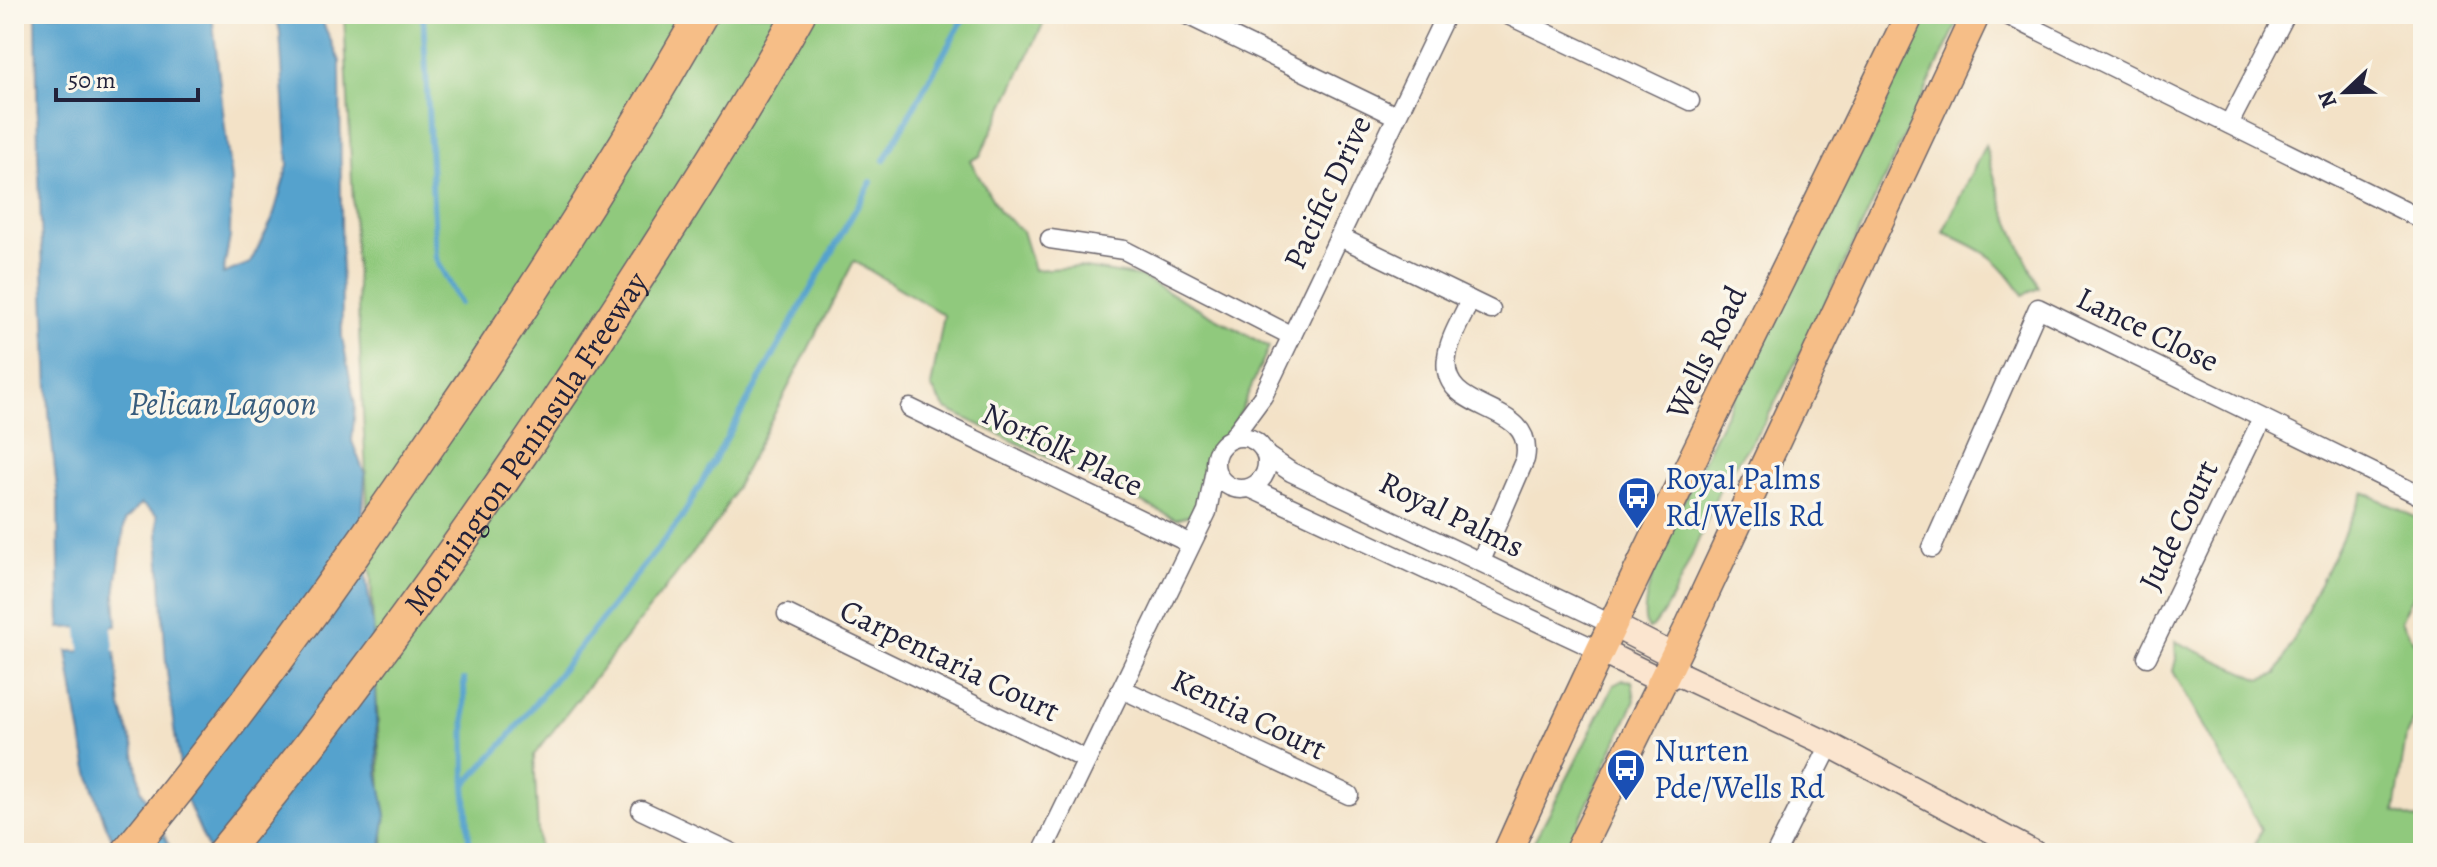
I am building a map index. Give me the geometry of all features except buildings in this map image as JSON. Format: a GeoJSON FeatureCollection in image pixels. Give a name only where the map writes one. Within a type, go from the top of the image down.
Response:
{"type":"FeatureCollection","features":[{"type":"Feature","properties":{"kind":"highway"},"geometry":{"type":"LineString","coordinates":[[127,853],[176,794],[346,568],[530,297],[614,164],[702,14]]}},
{"type":"Feature","properties":{"kind":"highway","name":"Mornington Peninsula Freeway"},"geometry":{"type":"LineString","coordinates":[[223,853],[434,579],[595,346],[799,14]]}},
{"type":"Feature","properties":{"kind":"main road","name":"Wells Road"},"geometry":{"type":"LineString","coordinates":[[1507,853],[1751,336],[1910,14]]}},
{"type":"Feature","properties":{"kind":"main road"},"geometry":{"type":"LineString","coordinates":[[1578,853],[1671,670],[1976,14]]}},
{"type":"Feature","properties":{"kind":"street"},"geometry":{"type":"LineString","coordinates":[[1185,14],[1396,116]]}},
{"type":"Feature","properties":{"kind":"street","name":"Pacific Drive"},"geometry":{"type":"LineString","coordinates":[[1232,438],[1263,396],[1446,14]]}},
{"type":"Feature","properties":{"kind":"street"},"geometry":{"type":"LineString","coordinates":[[1506,14],[1690,101]]}},
{"type":"Feature","properties":{"kind":"street"},"geometry":{"type":"LineString","coordinates":[[2005,14],[2423,220]]}},
{"type":"Feature","properties":{"kind":"street"},"geometry":{"type":"LineString","coordinates":[[2229,124],[2286,14]]}},
{"type":"Feature","properties":{"kind":"street"},"geometry":{"type":"LineString","coordinates":[[1340,237],[1491,310]]}},
{"type":"Feature","properties":{"kind":"street"},"geometry":{"type":"LineString","coordinates":[[1050,239],[1124,250],[1292,336]]}},
{"type":"Feature","properties":{"kind":"street"},"geometry":{"type":"LineString","coordinates":[[1470,300],[1447,354],[1446,367],[1453,385],[1468,399],[1518,425],[1527,447],[1525,459],[1481,561]]}},
{"type":"Feature","properties":{"kind":"street","name":"Lance Close"},"geometry":{"type":"LineString","coordinates":[[1932,548],[2038,308],[2423,497]]}},
{"type":"Feature","properties":{"kind":"street","name":"Pacific Drive"},"geometry":{"type":"LineString","coordinates":[[1262,449],[1263,396]]}},
{"type":"Feature","properties":{"kind":"street","name":"Norfolk Place"},"geometry":{"type":"LineString","coordinates":[[910,408],[1189,543]]}},
{"type":"Feature","properties":{"kind":"street","name":"Jude Court"},"geometry":{"type":"LineString","coordinates":[[2147,657],[2262,419]]}},
{"type":"Feature","properties":{"kind":"street"},"geometry":{"type":"LineString","coordinates":[[1042,853],[1189,543],[1207,512],[1216,454],[1232,438],[1251,438],[1262,449],[1267,463],[1263,478],[1207,512]]}},
{"type":"Feature","properties":{"kind":"street","name":"Royal Palms"},"geometry":{"type":"LineString","coordinates":[[1262,449],[1291,472],[1613,625]]}},
{"type":"Feature","properties":{"kind":"street"},"geometry":{"type":"LineString","coordinates":[[1215,469],[1223,483],[1244,488]]}},
{"type":"Feature","properties":{"kind":"street","name":"Royal Palms"},"geometry":{"type":"LineString","coordinates":[[1244,488],[1600,651]]}},
{"type":"Feature","properties":{"kind":"street"},"geometry":{"type":"LineString","coordinates":[[1374,546],[1389,517]]}},
{"type":"Feature","properties":{"kind":"street","name":"Carpentaria Court"},"geometry":{"type":"LineString","coordinates":[[787,614],[1087,760]]}},
{"type":"Feature","properties":{"kind":"street"},"geometry":{"type":"LineString","coordinates":[[1613,625],[1671,670]]}},
{"type":"Feature","properties":{"kind":"street"},"geometry":{"type":"LineString","coordinates":[[1600,651],[1671,670],[1830,745],[2034,853]]}},
{"type":"Feature","properties":{"kind":"street","name":"Kentia Court"},"geometry":{"type":"LineString","coordinates":[[1122,689],[1349,795]]}},
{"type":"Feature","properties":{"kind":"street"},"geometry":{"type":"LineString","coordinates":[[1776,853],[1830,745]]}},
{"type":"Feature","properties":{"kind":"street"},"geometry":{"type":"LineString","coordinates":[[641,810],[732,853]]}},
{"type":"Feature","properties":{"kind":"green space"},"geometry":{"type":"Polygon","coordinates":[[[344,14],[1048,14],[980,156],[970,161],[999,211],[1022,231],[1034,270],[1079,267],[1141,277],[1269,347],[1232,430],[1216,449],[1191,515],[1176,519],[946,409],[931,387],[944,315],[854,261],[719,520],[534,755],[539,853],[384,853],[344,14]]]}},
{"type":"Feature","properties":{"kind":"green space"},"geometry":{"type":"Polygon","coordinates":[[[1921,14],[1962,14],[1792,370],[1766,420],[1719,491],[1666,609],[1648,629],[1645,604],[1677,514],[1921,14]]]}},
{"type":"Feature","properties":{"kind":"green space"},"geometry":{"type":"Polygon","coordinates":[[[1985,145],[2004,209],[2039,288],[2023,295],[1998,263],[1943,232],[1985,145]]]}},
{"type":"Feature","properties":{"kind":"green space"},"geometry":{"type":"Polygon","coordinates":[[[2364,492],[2423,521],[2423,575],[2401,621],[2423,654],[2423,702],[2406,736],[2395,812],[2423,822],[2423,848],[2401,853],[2252,853],[2261,829],[2173,671],[2175,641],[2261,680],[2277,674],[2364,492]]]}},
{"type":"Feature","properties":{"kind":"green space"},"geometry":{"type":"Polygon","coordinates":[[[1623,680],[1632,681],[1635,700],[1565,853],[1527,853],[1614,685],[1623,680]]]}},
{"type":"Feature","properties":{"kind":"water","name":"Pelican Lagoon"},"geometry":{"type":"Polygon","coordinates":[[[36,14],[212,14],[231,181],[230,237],[223,274],[250,263],[272,220],[288,165],[280,32],[276,14],[319,14],[340,61],[342,337],[355,405],[352,441],[365,475],[361,543],[373,626],[378,773],[386,815],[380,853],[210,853],[185,796],[174,729],[166,663],[157,515],[141,504],[125,521],[115,594],[117,626],[60,628],[58,499],[49,413],[38,153],[36,14]]]}},
{"type":"Feature","properties":{"kind":"water"},"geometry":{"type":"Polygon","coordinates":[[[67,651],[115,652],[121,707],[134,748],[141,789],[173,853],[119,853],[98,805],[91,780],[67,651]]]}},
{"type":"Feature","properties":{"kind":"waterway"},"geometry":{"type":"LineString","coordinates":[[423,14],[436,258],[460,303]]}},
{"type":"Feature","properties":{"kind":"waterway"},"geometry":{"type":"LineString","coordinates":[[884,160],[966,14]]}},
{"type":"Feature","properties":{"kind":"waterway"},"geometry":{"type":"LineString","coordinates":[[465,785],[503,744],[681,519],[871,182]]}},
{"type":"Feature","properties":{"kind":"waterway"},"geometry":{"type":"LineString","coordinates":[[90,582],[102,696]]}},
{"type":"Feature","properties":{"kind":"waterway"},"geometry":{"type":"LineString","coordinates":[[464,680],[465,785],[470,853]]}},
{"type":"Feature","properties":{"kind":"place","name":"Royal Palms Rd/Wells Rd"},"geometry":{"type":"Point","coordinates":[1637,530]}},
{"type":"Feature","properties":{"kind":"place","name":"Nurten Pde/Wells Rd"},"geometry":{"type":"Point","coordinates":[1626,802]}}]}
